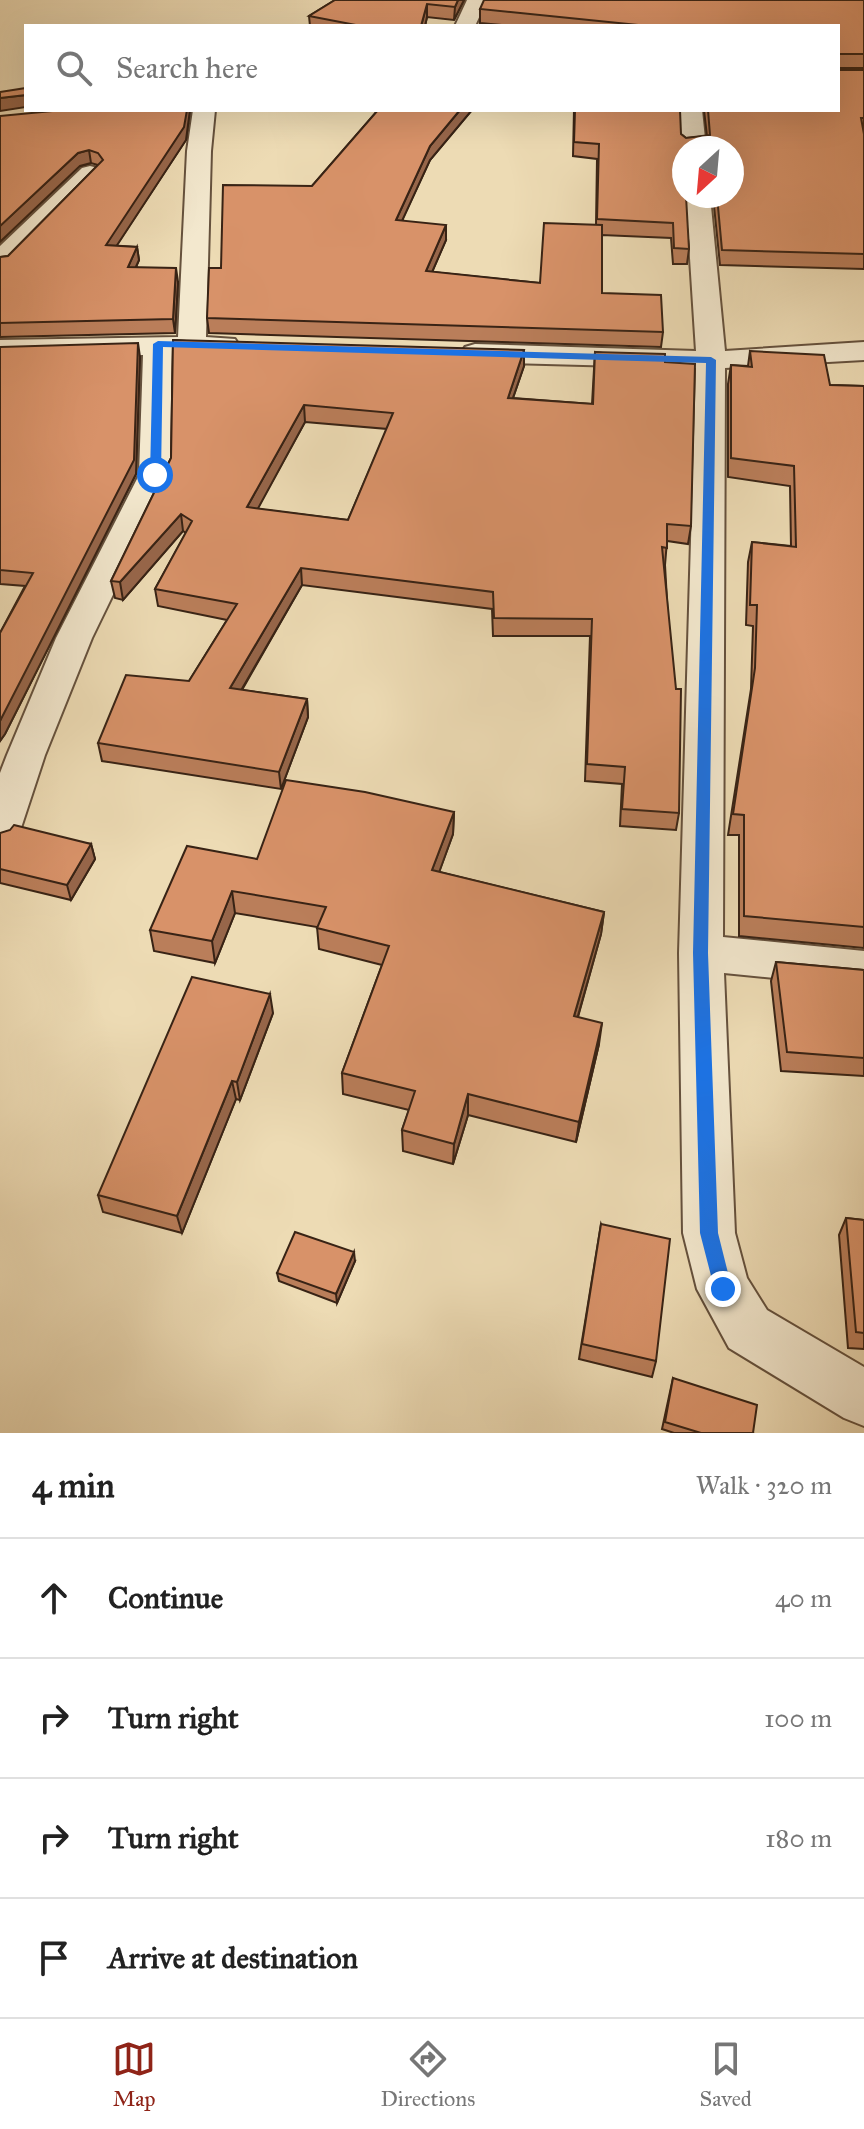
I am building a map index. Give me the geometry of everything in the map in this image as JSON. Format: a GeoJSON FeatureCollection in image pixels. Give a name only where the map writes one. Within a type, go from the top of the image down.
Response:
{"type":"FeatureCollection","features":[{"type":"Feature","properties":{"kind":"street"},"geometry":{"type":"LineString","coordinates":[[466,24],[477,0]]}},
{"type":"Feature","properties":{"kind":"street"},"geometry":{"type":"LineString","coordinates":[[0,831],[26,755],[74,638],[155,475],[204,112]]}},
{"type":"Feature","properties":{"kind":"street"},"geometry":{"type":"LineString","coordinates":[[691,112],[693,136]]}},
{"type":"Feature","properties":{"kind":"street"},"geometry":{"type":"LineString","coordinates":[[0,261],[90,173]]}},
{"type":"Feature","properties":{"kind":"street"},"geometry":{"type":"LineString","coordinates":[[699,208],[711,360],[701,953],[709,1233],[723,1289],[748,1329],[864,1398]]}},
{"type":"Feature","properties":{"kind":"street"},"geometry":{"type":"LineString","coordinates":[[0,349],[175,344],[255,346]]}},
{"type":"Feature","properties":{"kind":"street"},"geometry":{"type":"LineString","coordinates":[[443,352],[711,360],[864,351]]}},
{"type":"Feature","properties":{"kind":"street"},"geometry":{"type":"LineString","coordinates":[[701,953],[864,969]]}},
{"type":"Feature","properties":{"kind":"building"},"geometry":{"type":"Polygon","coordinates":[[[335,0],[458,0],[455,7],[427,4],[422,24],[351,24],[309,16],[335,0]]]}},
{"type":"Feature","properties":{"kind":"building"},"geometry":{"type":"Polygon","coordinates":[[[484,0],[864,0],[864,54],[840,54],[840,24],[628,24],[480,9],[484,0]]]}},
{"type":"Feature","properties":{"kind":"building"},"geometry":{"type":"Polygon","coordinates":[[[840,70],[864,70],[864,118],[861,118],[864,134],[864,254],[722,250],[718,208],[744,208],[744,136],[702,136],[710,135],[708,112],[840,112],[840,70]]]}},
{"type":"Feature","properties":{"kind":"building"},"geometry":{"type":"Polygon","coordinates":[[[24,88],[24,95],[0,98],[0,92],[24,88]]]}},
{"type":"Feature","properties":{"kind":"building"},"geometry":{"type":"Polygon","coordinates":[[[42,112],[187,112],[184,127],[106,245],[137,247],[128,267],[176,268],[173,319],[0,323],[0,257],[8,256],[103,160],[98,153],[89,150],[78,153],[0,226],[0,116],[42,112]]]}},
{"type":"Feature","properties":{"kind":"building"},"geometry":{"type":"Polygon","coordinates":[[[376,112],[458,112],[430,146],[396,220],[446,225],[426,271],[540,283],[544,223],[602,225],[602,293],[661,295],[663,332],[207,318],[209,268],[221,268],[223,185],[312,186],[376,112]]]}},
{"type":"Feature","properties":{"kind":"building"},"geometry":{"type":"Polygon","coordinates":[[[575,112],[680,112],[684,136],[672,136],[672,208],[687,208],[689,249],[674,248],[673,223],[597,219],[599,144],[574,142],[575,112]]]}},
{"type":"Feature","properties":{"kind":"building"},"geometry":{"type":"Polygon","coordinates":[[[173,340],[524,350],[508,398],[593,404],[595,352],[665,354],[665,362],[695,364],[691,526],[667,524],[667,548],[662,547],[676,689],[681,689],[679,813],[622,809],[625,767],[587,764],[592,619],[494,618],[493,592],[301,568],[230,688],[307,699],[279,772],[98,743],[126,675],[189,681],[237,604],[155,589],[192,521],[181,514],[120,582],[111,581],[171,458],[173,340]],[[304,405],[247,507],[348,520],[393,413],[304,405]]]}},
{"type":"Feature","properties":{"kind":"building"},"geometry":{"type":"Polygon","coordinates":[[[138,343],[134,460],[0,721],[0,633],[33,573],[0,570],[0,347],[138,343]]]}},
{"type":"Feature","properties":{"kind":"building"},"geometry":{"type":"Polygon","coordinates":[[[750,351],[824,355],[830,385],[864,386],[864,927],[744,916],[744,815],[733,814],[755,668],[757,605],[750,605],[752,542],[796,547],[794,466],[731,458],[731,365],[752,367],[750,351]]]}},
{"type":"Feature","properties":{"kind":"building"},"geometry":{"type":"Polygon","coordinates":[[[286,780],[365,792],[454,812],[432,870],[604,912],[574,1016],[602,1023],[579,1122],[468,1094],[454,1144],[402,1130],[415,1091],[342,1073],[389,946],[317,928],[326,907],[232,891],[212,941],[150,930],[187,846],[257,859],[286,780]]]}},
{"type":"Feature","properties":{"kind":"building"},"geometry":{"type":"Polygon","coordinates":[[[14,825],[91,844],[67,885],[0,869],[0,833],[14,825]]]}},
{"type":"Feature","properties":{"kind":"building"},"geometry":{"type":"Polygon","coordinates":[[[776,962],[864,970],[864,1058],[787,1052],[776,962]]]}},
{"type":"Feature","properties":{"kind":"building"},"geometry":{"type":"Polygon","coordinates":[[[192,977],[270,994],[237,1082],[232,1081],[177,1216],[98,1195],[192,977]]]}},
{"type":"Feature","properties":{"kind":"building"},"geometry":{"type":"Polygon","coordinates":[[[846,1218],[864,1220],[864,1333],[856,1332],[846,1218]]]}},
{"type":"Feature","properties":{"kind":"building"},"geometry":{"type":"Polygon","coordinates":[[[601,1224],[670,1239],[656,1361],[582,1344],[601,1224]]]}},
{"type":"Feature","properties":{"kind":"building"},"geometry":{"type":"Polygon","coordinates":[[[295,1232],[354,1252],[336,1294],[277,1273],[295,1232]]]}},
{"type":"Feature","properties":{"kind":"building"},"geometry":{"type":"Polygon","coordinates":[[[673,1378],[757,1405],[753,1433],[701,1433],[665,1422],[673,1378]]]}},
{"type":"Feature","properties":{"kind":"route"},"geometry":{"type":"LineString","coordinates":[[155,475],[158,456],[155,408],[158,344],[711,360],[701,953],[709,1233],[723,1289]]}}]}
